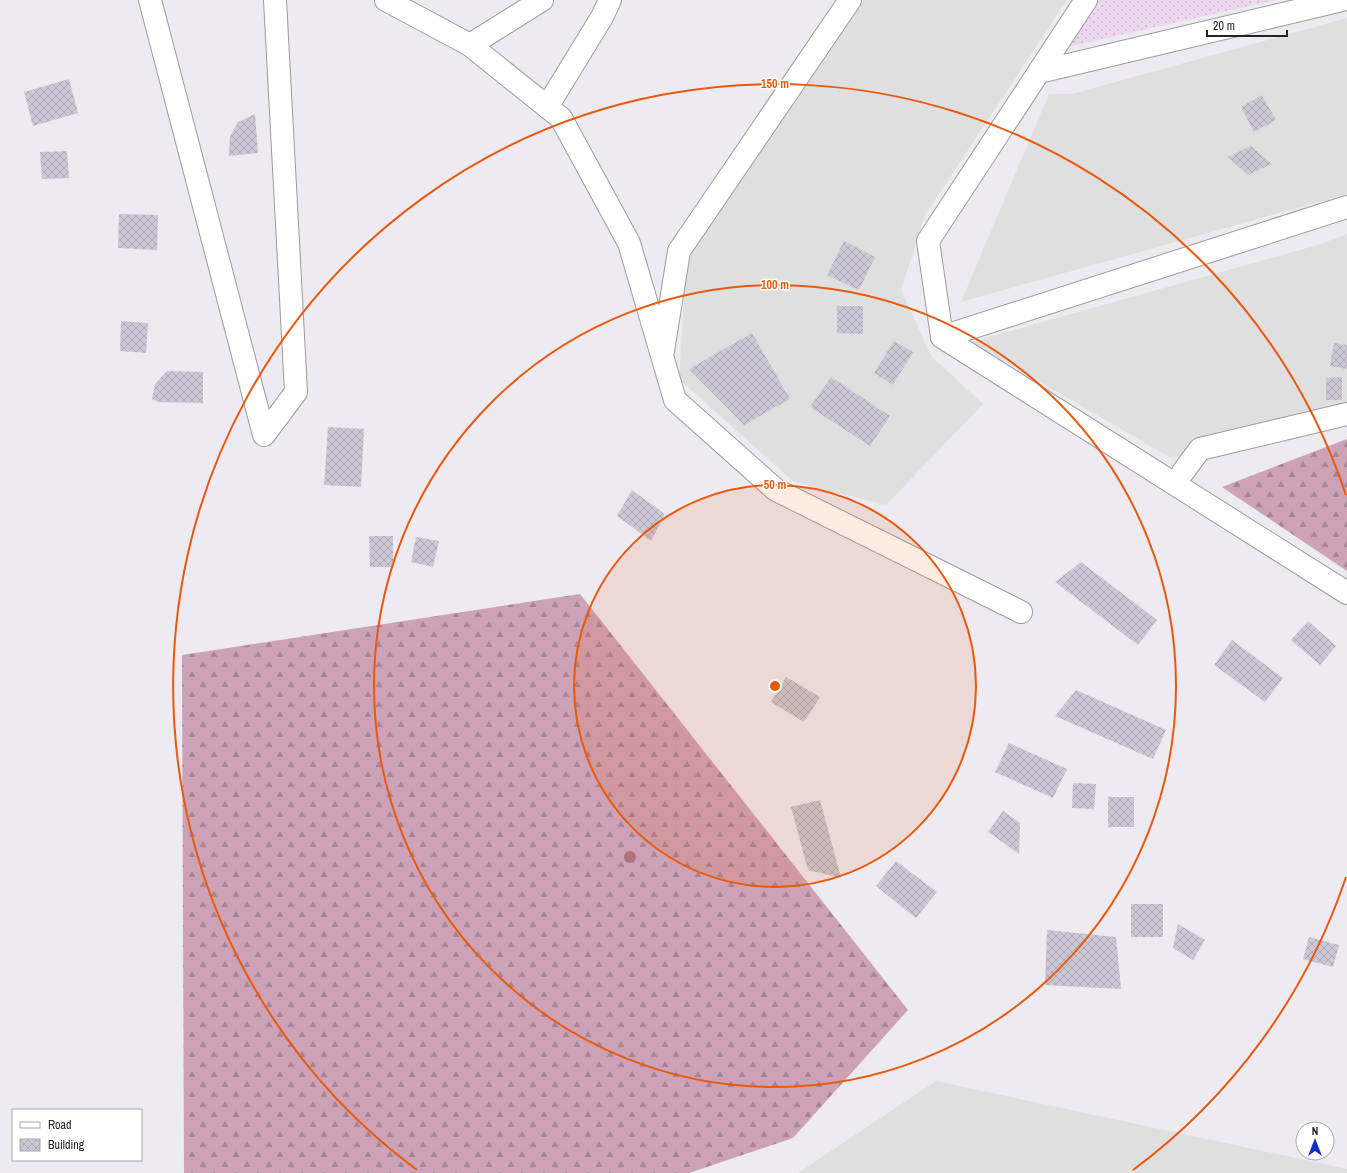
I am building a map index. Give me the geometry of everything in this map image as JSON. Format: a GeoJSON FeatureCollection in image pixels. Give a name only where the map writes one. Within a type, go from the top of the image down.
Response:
{"type":"FeatureCollection","features":[{"type":"Feature","properties":{"kind":"street"},"geometry":{"type":"LineString","coordinates":[[150,0],[264,435],[296,392],[275,0]]}},
{"type":"Feature","properties":{"kind":"street"},"geometry":{"type":"LineString","coordinates":[[386,0],[470,45],[561,118],[629,243],[675,400],[776,490],[1021,612]]}},
{"type":"Feature","properties":{"kind":"street"},"geometry":{"type":"LineString","coordinates":[[470,45],[542,0]]}},
{"type":"Feature","properties":{"kind":"street"},"geometry":{"type":"LineString","coordinates":[[547,107],[602,18],[610,0]]}},
{"type":"Feature","properties":{"kind":"street"},"geometry":{"type":"LineString","coordinates":[[662,356],[679,251],[850,0]]}},
{"type":"Feature","properties":{"kind":"street"},"geometry":{"type":"LineString","coordinates":[[1086,0],[928,241],[942,337],[1347,593]]}},
{"type":"Feature","properties":{"kind":"street"},"geometry":{"type":"LineString","coordinates":[[1039,72],[1342,0]]}},
{"type":"Feature","properties":{"kind":"street"},"geometry":{"type":"LineString","coordinates":[[942,337],[1347,207]]}},
{"type":"Feature","properties":{"kind":"street"},"geometry":{"type":"LineString","coordinates":[[1183,472],[1200,449],[1347,414]]}},
{"type":"Feature","properties":{"kind":"shaded area"},"geometry":{"type":"Polygon","coordinates":[[[862,0],[1067,0],[925,215],[901,290],[931,356],[983,404],[886,505],[794,482],[679,379],[687,254],[862,0]]]}},
{"type":"Feature","properties":{"kind":"shaded area"},"geometry":{"type":"Polygon","coordinates":[[[1099,0],[1275,0],[1067,47],[1099,0]]]}},
{"type":"Feature","properties":{"kind":"shaded area"},"geometry":{"type":"Polygon","coordinates":[[[1347,18],[1347,194],[961,302],[1049,94],[1072,94],[1347,18]]]}},
{"type":"Feature","properties":{"kind":"shaded area"},"geometry":{"type":"Polygon","coordinates":[[[1347,234],[1347,410],[1171,458],[971,342],[1318,245],[1347,234]]]}},
{"type":"Feature","properties":{"kind":"shaded area"},"geometry":{"type":"Polygon","coordinates":[[[936,1081],[1295,1158],[1295,1161],[1310,1161],[1347,1169],[1347,1173],[798,1173],[936,1081]]]}},
{"type":"Feature","properties":{"kind":"green space"},"geometry":{"type":"Polygon","coordinates":[[[1347,439],[1347,571],[1222,487],[1347,439]]]}},
{"type":"Feature","properties":{"kind":"green space"},"geometry":{"type":"Polygon","coordinates":[[[580,594],[908,1010],[793,1138],[689,1173],[184,1173],[182,655],[580,594]]]}},
{"type":"Feature","properties":{"kind":"building"},"geometry":{"type":"Polygon","coordinates":[[[69,79],[78,113],[33,126],[24,92],[69,79]]]}},
{"type":"Feature","properties":{"kind":"building"},"geometry":{"type":"Polygon","coordinates":[[[1262,95],[1276,120],[1254,132],[1241,107],[1262,95]]]}},
{"type":"Feature","properties":{"kind":"building"},"geometry":{"type":"Polygon","coordinates":[[[255,114],[258,153],[229,156],[230,136],[238,122],[255,114]]]}},
{"type":"Feature","properties":{"kind":"building"},"geometry":{"type":"Polygon","coordinates":[[[1251,146],[1272,164],[1248,175],[1228,157],[1251,146]]]}},
{"type":"Feature","properties":{"kind":"building"},"geometry":{"type":"Polygon","coordinates":[[[67,151],[69,178],[42,179],[40,152],[67,151]]]}},
{"type":"Feature","properties":{"kind":"building"},"geometry":{"type":"Polygon","coordinates":[[[119,214],[158,215],[157,250],[118,248],[119,214]]]}},
{"type":"Feature","properties":{"kind":"building"},"geometry":{"type":"Polygon","coordinates":[[[844,241],[875,257],[859,290],[827,275],[844,241]]]}},
{"type":"Feature","properties":{"kind":"building"},"geometry":{"type":"Polygon","coordinates":[[[837,306],[863,306],[863,334],[837,333],[837,306]]]}},
{"type":"Feature","properties":{"kind":"building"},"geometry":{"type":"Polygon","coordinates":[[[121,321],[148,323],[146,353],[120,351],[121,321]]]}},
{"type":"Feature","properties":{"kind":"building"},"geometry":{"type":"Polygon","coordinates":[[[752,333],[790,399],[744,425],[689,369],[752,333]]]}},
{"type":"Feature","properties":{"kind":"building"},"geometry":{"type":"Polygon","coordinates":[[[894,341],[913,352],[893,385],[874,373],[894,341]]]}},
{"type":"Feature","properties":{"kind":"building"},"geometry":{"type":"Polygon","coordinates":[[[1334,343],[1347,345],[1347,369],[1330,366],[1334,343]]]}},
{"type":"Feature","properties":{"kind":"building"},"geometry":{"type":"Polygon","coordinates":[[[167,371],[203,372],[203,403],[158,402],[152,399],[155,384],[167,371]]]}},
{"type":"Feature","properties":{"kind":"building"},"geometry":{"type":"Polygon","coordinates":[[[831,377],[890,416],[870,446],[810,407],[831,377]]]}},
{"type":"Feature","properties":{"kind":"building"},"geometry":{"type":"Polygon","coordinates":[[[1342,377],[1342,400],[1326,400],[1326,378],[1342,377]]]}},
{"type":"Feature","properties":{"kind":"building"},"geometry":{"type":"Polygon","coordinates":[[[328,427],[364,429],[361,487],[324,485],[328,427]]]}},
{"type":"Feature","properties":{"kind":"building"},"geometry":{"type":"Polygon","coordinates":[[[632,490],[665,514],[651,541],[617,516],[632,490]]]}},
{"type":"Feature","properties":{"kind":"building"},"geometry":{"type":"Polygon","coordinates":[[[369,536],[393,536],[393,567],[370,567],[369,536]]]}},
{"type":"Feature","properties":{"kind":"building"},"geometry":{"type":"Polygon","coordinates":[[[416,537],[439,541],[433,567],[411,562],[416,537]]]}},
{"type":"Feature","properties":{"kind":"building"},"geometry":{"type":"Polygon","coordinates":[[[1081,562],[1157,620],[1138,645],[1055,582],[1081,562]]]}},
{"type":"Feature","properties":{"kind":"building"},"geometry":{"type":"Polygon","coordinates":[[[1308,621],[1336,646],[1320,665],[1291,640],[1308,621]]]}},
{"type":"Feature","properties":{"kind":"building"},"geometry":{"type":"Polygon","coordinates":[[[1232,640],[1283,678],[1265,702],[1214,665],[1232,640]]]}},
{"type":"Feature","properties":{"kind":"building"},"geometry":{"type":"Polygon","coordinates":[[[786,677],[820,697],[804,722],[771,702],[786,677]]]}},
{"type":"Feature","properties":{"kind":"building"},"geometry":{"type":"Polygon","coordinates":[[[1076,690],[1166,730],[1153,759],[1055,716],[1076,690]]]}},
{"type":"Feature","properties":{"kind":"building"},"geometry":{"type":"Polygon","coordinates":[[[1009,743],[1067,769],[1053,798],[995,772],[1009,743]]]}},
{"type":"Feature","properties":{"kind":"building"},"geometry":{"type":"Polygon","coordinates":[[[1073,783],[1096,784],[1094,809],[1072,808],[1073,783]]]}},
{"type":"Feature","properties":{"kind":"building"},"geometry":{"type":"Polygon","coordinates":[[[1108,797],[1134,797],[1134,827],[1108,827],[1108,797]]]}},
{"type":"Feature","properties":{"kind":"building"},"geometry":{"type":"Polygon","coordinates":[[[820,800],[841,878],[808,870],[791,807],[820,800]]]}},
{"type":"Feature","properties":{"kind":"building"},"geometry":{"type":"Polygon","coordinates":[[[1003,811],[1020,823],[1019,854],[988,832],[1003,811]]]}},
{"type":"Feature","properties":{"kind":"building"},"geometry":{"type":"Polygon","coordinates":[[[896,861],[937,892],[916,918],[876,886],[896,861]]]}},
{"type":"Feature","properties":{"kind":"building"},"geometry":{"type":"Polygon","coordinates":[[[1131,904],[1163,904],[1163,937],[1131,937],[1131,904]]]}},
{"type":"Feature","properties":{"kind":"building"},"geometry":{"type":"Polygon","coordinates":[[[1178,924],[1205,940],[1193,960],[1173,948],[1178,924]]]}},
{"type":"Feature","properties":{"kind":"building"},"geometry":{"type":"Polygon","coordinates":[[[1047,930],[1116,937],[1121,989],[1045,985],[1047,930]]]}},
{"type":"Feature","properties":{"kind":"building"},"geometry":{"type":"Polygon","coordinates":[[[1309,937],[1339,945],[1333,967],[1303,959],[1309,937]]]}}]}
